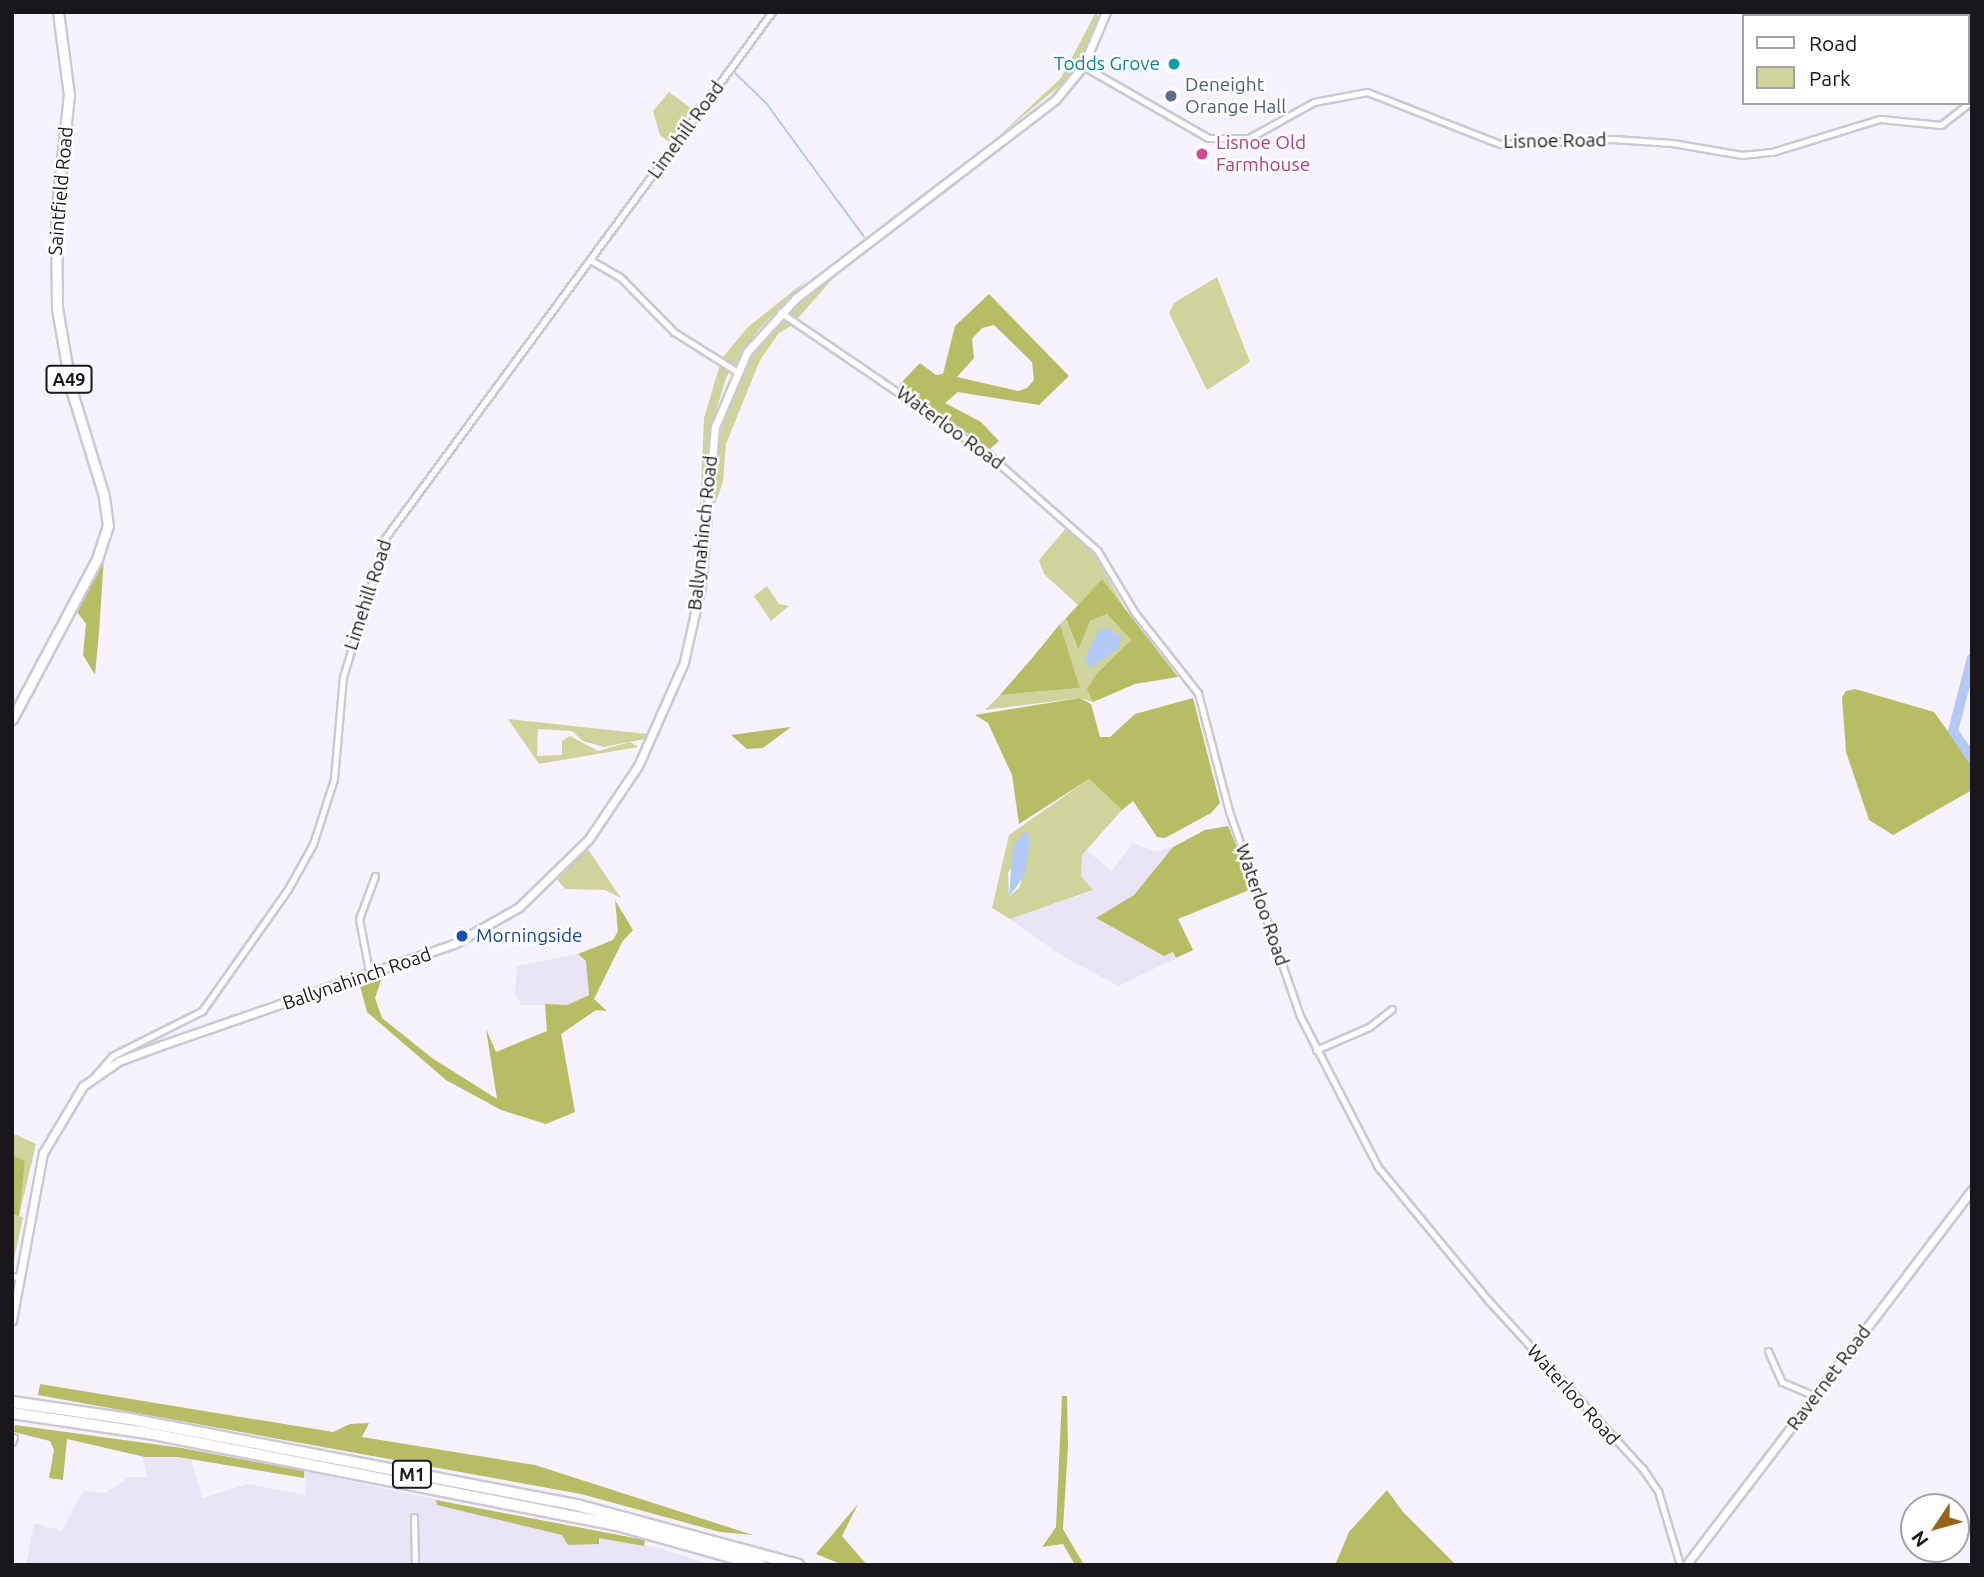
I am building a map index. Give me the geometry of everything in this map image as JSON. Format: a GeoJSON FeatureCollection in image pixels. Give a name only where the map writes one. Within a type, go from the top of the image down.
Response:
{"type":"FeatureCollection","features":[{"type":"Feature","properties":{"kind":"highway","name":"M1"},"geometry":{"type":"LineString","coordinates":[[16,1408],[604,1523],[760,1565]]}},
{"type":"Feature","properties":{"kind":"highway","name":"M1"},"geometry":{"type":"LineString","coordinates":[[16,1408],[130,1419],[580,1506],[799,1565]]}},
{"type":"Feature","properties":{"kind":"main road","name":"Saintfield Road"},"geometry":{"type":"LineString","coordinates":[[12,719],[97,559],[108,526],[104,496],[71,389],[57,308],[54,253],[69,95],[58,12]]}},
{"type":"Feature","properties":{"kind":"street","name":"Limehill Road"},"geometry":{"type":"LineString","coordinates":[[94,1077],[112,1056],[202,1011],[288,889],[313,844],[334,779],[343,677],[385,538],[592,261],[772,12]]}},
{"type":"Feature","properties":{"kind":"street","name":"Ballynahinch Road"},"geometry":{"type":"LineString","coordinates":[[12,1320],[16,1276],[43,1153],[72,1099],[94,1077],[159,1046],[370,976],[454,944],[519,907],[588,840],[638,766],[674,690],[693,631],[701,586],[715,427],[736,370],[780,312],[1039,115],[1083,66],[1105,13]]}},
{"type":"Feature","properties":{"kind":"street","name":"Lisnoe Road"},"geometry":{"type":"LineString","coordinates":[[1083,66],[1208,138],[1250,138],[1314,102],[1367,92],[1500,144],[1613,139],[1672,143],[1742,155],[1772,152],[1880,119],[1941,125],[1966,105]]}},
{"type":"Feature","properties":{"kind":"street"},"geometry":{"type":"LineString","coordinates":[[592,261],[620,277],[674,332],[736,370]]}},
{"type":"Feature","properties":{"kind":"street","name":"Waterloo Road"},"geometry":{"type":"LineString","coordinates":[[780,312],[988,454],[1097,550],[1135,613],[1198,693],[1229,811],[1316,1050],[1395,1193],[1652,1481],[1680,1565]]}},
{"type":"Feature","properties":{"kind":"street"},"geometry":{"type":"LineString","coordinates":[[370,976],[359,919],[375,876]]}},
{"type":"Feature","properties":{"kind":"street"},"geometry":{"type":"LineString","coordinates":[[1316,1050],[1369,1027],[1392,1010]]}},
{"type":"Feature","properties":{"kind":"street","name":"Ravernet Road"},"geometry":{"type":"LineString","coordinates":[[1686,1565],[1972,1190]]}},
{"type":"Feature","properties":{"kind":"street"},"geometry":{"type":"LineString","coordinates":[[1768,1351],[1782,1382],[1815,1396]]}},
{"type":"Feature","properties":{"kind":"street"},"geometry":{"type":"LineString","coordinates":[[414,1517],[415,1565]]}},
{"type":"Feature","properties":{"kind":"shaded area"},"geometry":{"type":"Polygon","coordinates":[[[1132,843],[1156,851],[1173,847],[1134,895],[1097,919],[1164,956],[1173,952],[1176,958],[1119,986],[1062,956],[1010,919],[1093,891],[1081,876],[1082,855],[1086,850],[1112,871],[1132,843]]]}},
{"type":"Feature","properties":{"kind":"shaded area"},"geometry":{"type":"Polygon","coordinates":[[[578,954],[586,961],[589,995],[567,1005],[521,1005],[515,994],[517,966],[578,954]]]}},
{"type":"Feature","properties":{"kind":"shaded area"},"geometry":{"type":"Polygon","coordinates":[[[140,1446],[190,1455],[202,1498],[248,1484],[306,1495],[304,1471],[659,1548],[712,1565],[26,1565],[34,1523],[62,1531],[83,1491],[105,1493],[129,1477],[147,1477],[140,1446]]]}},
{"type":"Feature","properties":{"kind":"green space"},"geometry":{"type":"Polygon","coordinates":[[[1096,12],[1099,18],[1093,36],[1068,79],[1000,135],[1061,78],[1096,12]]]}},
{"type":"Feature","properties":{"kind":"green space"},"geometry":{"type":"Polygon","coordinates":[[[669,92],[692,109],[669,142],[660,135],[653,111],[669,92]]]}},
{"type":"Feature","properties":{"kind":"green space"},"geometry":{"type":"Polygon","coordinates":[[[843,267],[791,326],[779,333],[760,360],[726,444],[723,482],[712,512],[718,440],[741,368],[799,299],[843,267]]]}},
{"type":"Feature","properties":{"kind":"green space"},"geometry":{"type":"Polygon","coordinates":[[[1217,277],[1250,362],[1207,390],[1169,313],[1174,303],[1217,277]]]}},
{"type":"Feature","properties":{"kind":"green space"},"geometry":{"type":"Polygon","coordinates":[[[807,280],[759,329],[726,378],[711,427],[700,511],[704,418],[722,358],[748,327],[807,280]]]}},
{"type":"Feature","properties":{"kind":"green space"},"geometry":{"type":"Polygon","coordinates":[[[989,294],[1069,376],[1039,405],[958,392],[945,403],[981,422],[999,441],[990,449],[899,385],[920,363],[936,375],[943,374],[955,326],[989,294]],[[994,325],[982,328],[972,339],[974,358],[957,377],[1018,391],[1027,388],[1034,380],[1032,362],[994,325]]]}},
{"type":"Feature","properties":{"kind":"green space"},"geometry":{"type":"Polygon","coordinates":[[[1067,527],[1096,557],[1125,609],[1102,579],[1078,605],[1044,574],[1039,560],[1067,527]]]}},
{"type":"Feature","properties":{"kind":"green space"},"geometry":{"type":"Polygon","coordinates":[[[104,558],[95,675],[83,655],[86,624],[75,609],[104,558]]]}},
{"type":"Feature","properties":{"kind":"green space"},"geometry":{"type":"Polygon","coordinates":[[[1102,579],[1178,677],[1135,684],[1093,702],[1087,689],[1097,673],[1131,640],[1107,614],[1090,621],[1078,650],[1066,618],[1102,579]]]}},
{"type":"Feature","properties":{"kind":"green space"},"geometry":{"type":"Polygon","coordinates":[[[767,586],[779,604],[789,606],[771,621],[754,596],[767,586]]]}},
{"type":"Feature","properties":{"kind":"green space"},"geometry":{"type":"Polygon","coordinates":[[[1107,614],[1131,640],[1097,673],[1088,689],[1093,702],[1080,698],[985,710],[1000,695],[1080,688],[1060,624],[1066,618],[1077,649],[1090,621],[1107,614]]]}},
{"type":"Feature","properties":{"kind":"green space"},"geometry":{"type":"Polygon","coordinates":[[[1060,624],[1080,688],[1000,695],[1033,657],[1060,624]]]}},
{"type":"Feature","properties":{"kind":"green space"},"geometry":{"type":"Polygon","coordinates":[[[1855,689],[1934,712],[1972,764],[1972,790],[1893,835],[1869,820],[1846,752],[1842,697],[1846,691],[1855,689]]]}},
{"type":"Feature","properties":{"kind":"green space"},"geometry":{"type":"Polygon","coordinates":[[[1080,698],[1091,704],[1100,737],[1110,737],[1135,714],[1193,698],[1220,803],[1211,813],[1165,838],[1157,837],[1133,801],[1122,810],[1089,779],[1019,824],[1012,775],[988,723],[975,715],[1080,698]]]}},
{"type":"Feature","properties":{"kind":"green space"},"geometry":{"type":"Polygon","coordinates":[[[508,719],[647,734],[644,739],[604,747],[583,741],[572,731],[538,729],[537,756],[562,755],[562,741],[570,736],[598,751],[630,742],[638,747],[539,764],[508,719]]]}},
{"type":"Feature","properties":{"kind":"green space"},"geometry":{"type":"Polygon","coordinates":[[[791,727],[763,748],[747,749],[731,735],[791,727]]]}},
{"type":"Feature","properties":{"kind":"green space"},"geometry":{"type":"Polygon","coordinates":[[[1089,779],[1122,810],[1082,855],[1081,876],[1093,890],[1010,919],[992,908],[1009,835],[1089,779]],[[1030,839],[1008,873],[1009,897],[1020,887],[1030,839]]]}},
{"type":"Feature","properties":{"kind":"green space"},"geometry":{"type":"Polygon","coordinates":[[[1228,826],[1254,888],[1178,919],[1193,950],[1176,958],[1173,952],[1164,956],[1096,918],[1134,895],[1173,847],[1205,830],[1228,826]]]}},
{"type":"Feature","properties":{"kind":"green space"},"geometry":{"type":"Polygon","coordinates":[[[587,848],[621,898],[605,890],[565,889],[557,879],[587,848]]]}},
{"type":"Feature","properties":{"kind":"green space"},"geometry":{"type":"Polygon","coordinates":[[[615,900],[633,930],[622,942],[594,999],[607,1011],[596,1010],[561,1034],[575,1112],[546,1124],[501,1110],[446,1080],[367,1012],[360,986],[382,978],[375,998],[382,1018],[432,1058],[497,1099],[486,1029],[496,1052],[547,1031],[545,1004],[567,1005],[589,995],[586,961],[578,954],[613,940],[618,931],[615,900]]]}},
{"type":"Feature","properties":{"kind":"green space"},"geometry":{"type":"Polygon","coordinates":[[[17,1135],[36,1144],[19,1216],[23,1217],[12,1269],[12,1215],[18,1216],[25,1161],[12,1155],[12,1136],[17,1135]]]}},
{"type":"Feature","properties":{"kind":"green space"},"geometry":{"type":"Polygon","coordinates":[[[12,1155],[25,1161],[19,1216],[12,1215],[12,1155]]]}},
{"type":"Feature","properties":{"kind":"green space"},"geometry":{"type":"Polygon","coordinates":[[[40,1384],[333,1432],[350,1424],[369,1423],[362,1437],[535,1465],[753,1535],[720,1532],[581,1494],[38,1395],[40,1384]]]}},
{"type":"Feature","properties":{"kind":"green space"},"geometry":{"type":"Polygon","coordinates":[[[1062,1396],[1067,1396],[1068,1446],[1063,1529],[1084,1565],[1075,1565],[1063,1544],[1042,1547],[1056,1527],[1062,1396]]]}},
{"type":"Feature","properties":{"kind":"green space"},"geometry":{"type":"Polygon","coordinates":[[[15,1425],[182,1448],[304,1471],[304,1478],[178,1457],[145,1457],[67,1439],[63,1480],[49,1478],[54,1450],[50,1441],[14,1432],[15,1425]]]}},
{"type":"Feature","properties":{"kind":"green space"},"geometry":{"type":"Polygon","coordinates":[[[1387,1490],[1403,1512],[1456,1565],[1335,1565],[1349,1532],[1387,1490]]]}},
{"type":"Feature","properties":{"kind":"green space"},"geometry":{"type":"Polygon","coordinates":[[[436,1500],[645,1540],[644,1546],[599,1538],[599,1544],[568,1545],[562,1535],[437,1505],[436,1500]]]}},
{"type":"Feature","properties":{"kind":"green space"},"geometry":{"type":"Polygon","coordinates":[[[858,1504],[842,1536],[867,1565],[843,1565],[816,1554],[858,1504]]]}},
{"type":"Feature","properties":{"kind":"water"},"geometry":{"type":"Polygon","coordinates":[[[1107,628],[1121,637],[1118,649],[1090,668],[1085,659],[1089,649],[1098,631],[1107,628]]]}},
{"type":"Feature","properties":{"kind":"water"},"geometry":{"type":"Polygon","coordinates":[[[1025,831],[1030,839],[1024,876],[1009,897],[1013,846],[1025,831]]]}},
{"type":"Feature","properties":{"kind":"waterway"},"geometry":{"type":"LineString","coordinates":[[734,72],[766,103],[864,237]]}},
{"type":"Feature","properties":{"kind":"waterway"},"geometry":{"type":"LineString","coordinates":[[1972,658],[1953,731],[1972,758]]}},
{"type":"Feature","properties":{"kind":"place","name":"Todds Grove"},"geometry":{"type":"Point","coordinates":[1174,64]}},
{"type":"Feature","properties":{"kind":"place","name":"Deneight Orange Hall"},"geometry":{"type":"Point","coordinates":[1171,96]}},
{"type":"Feature","properties":{"kind":"place","name":"Lisnoe Old Farmhouse"},"geometry":{"type":"Point","coordinates":[1202,154]}},
{"type":"Feature","properties":{"kind":"place","name":"Morningside"},"geometry":{"type":"Point","coordinates":[462,936]}}]}
